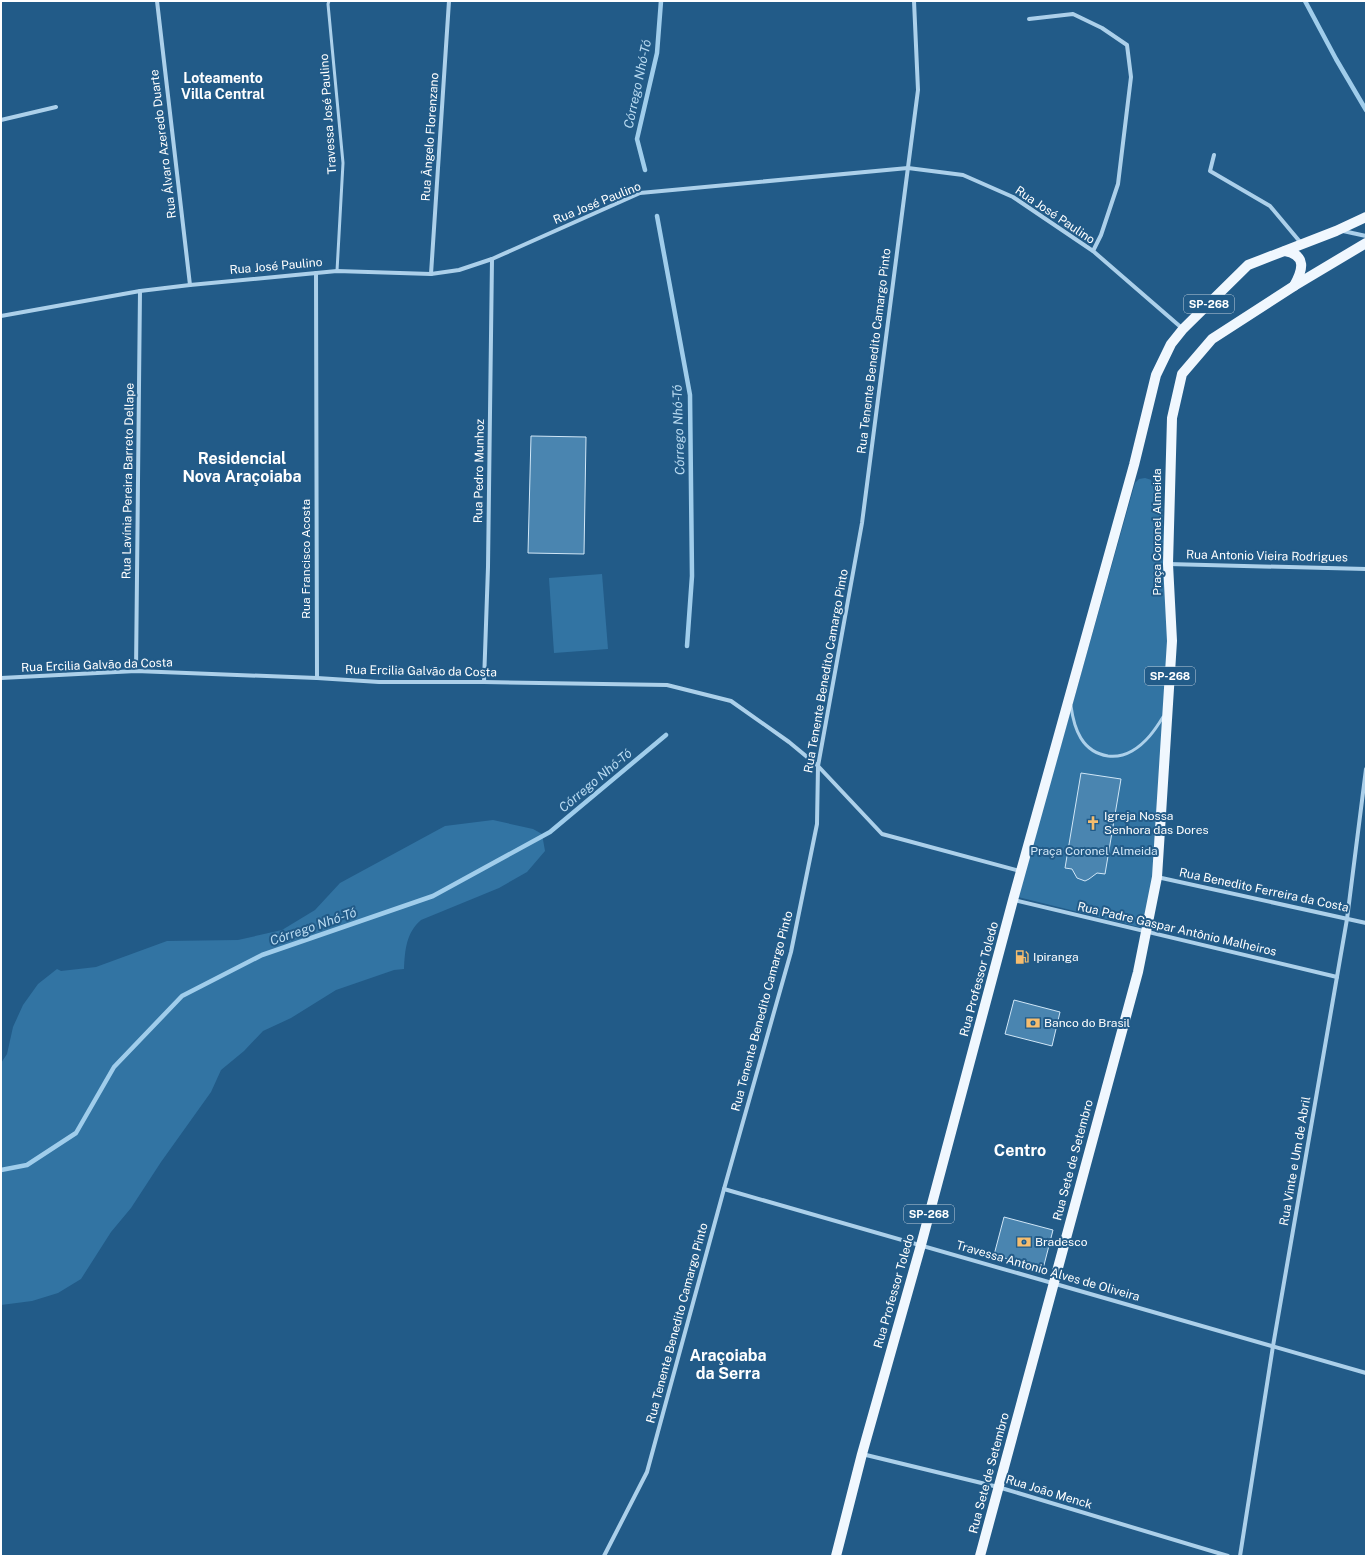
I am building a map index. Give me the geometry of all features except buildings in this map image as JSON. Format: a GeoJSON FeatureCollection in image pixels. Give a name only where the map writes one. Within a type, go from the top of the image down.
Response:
{"type":"FeatureCollection","features":[{"type":"Feature","properties":{"kind":"main road","name":"SP-268"},"geometry":{"type":"LineString","coordinates":[[1183,329],[1248,265],[1336,231],[1366,217]]}},
{"type":"Feature","properties":{"kind":"main road","name":"SP-268"},"geometry":{"type":"LineString","coordinates":[[1294,286],[1366,243]]}},
{"type":"Feature","properties":{"kind":"main road"},"geometry":{"type":"LineString","coordinates":[[1284,251],[1292,253],[1299,258],[1302,265],[1300,274],[1294,286]]}},
{"type":"Feature","properties":{"kind":"main road","name":"Praça Coronel Almeida"},"geometry":{"type":"LineString","coordinates":[[1146,932],[1157,877],[1168,709],[1172,641],[1168,564],[1172,418],[1182,374],[1212,340],[1294,286]]}},
{"type":"Feature","properties":{"kind":"main road","name":"Praça Coronel Almeida"},"geometry":{"type":"LineString","coordinates":[[1022,872],[1134,465],[1156,375],[1171,344],[1183,329]]}},
{"type":"Feature","properties":{"kind":"main road","name":"Rua Professor Toledo"},"geometry":{"type":"LineString","coordinates":[[836,1556],[862,1454],[1013,900],[1022,872]]}},
{"type":"Feature","properties":{"kind":"main road","name":"Rua Sete de Setembro"},"geometry":{"type":"LineString","coordinates":[[980,1556],[1138,972],[1146,932]]}},
{"type":"Feature","properties":{"kind":"street","name":"Rua Álvaro Azeredo Duarte"},"geometry":{"type":"LineString","coordinates":[[157,1],[190,285]]}},
{"type":"Feature","properties":{"kind":"street","name":"Rua Ângelo Florenzano"},"geometry":{"type":"LineString","coordinates":[[431,274],[449,1]]}},
{"type":"Feature","properties":{"kind":"street","name":"Rua Tenente Benedito Camargo Pinto"},"geometry":{"type":"LineString","coordinates":[[604,1556],[647,1472],[724,1189],[791,952],[817,824],[818,766],[862,523],[918,90],[914,1]]}},
{"type":"Feature","properties":{"kind":"street"},"geometry":{"type":"LineString","coordinates":[[1029,19],[1073,14],[1102,28],[1127,45],[1131,77],[1118,184],[1101,235],[1093,251]]}},
{"type":"Feature","properties":{"kind":"street"},"geometry":{"type":"LineString","coordinates":[[1,120],[56,107]]}},
{"type":"Feature","properties":{"kind":"street"},"geometry":{"type":"LineString","coordinates":[[1214,155],[1210,171],[1270,206],[1302,244]]}},
{"type":"Feature","properties":{"kind":"street","name":"Rua José Paulino"},"geometry":{"type":"LineString","coordinates":[[1,316],[190,285],[316,272],[337,271],[431,274],[459,270],[492,260],[640,194],[908,168],[963,175],[1013,197],[1093,251],[1183,329]]}},
{"type":"Feature","properties":{"kind":"street"},"geometry":{"type":"LineString","coordinates":[[1336,231],[1346,231],[1366,236]]}},
{"type":"Feature","properties":{"kind":"street","name":"Rua Pedro Munhoz"},"geometry":{"type":"LineString","coordinates":[[484,682],[488,559],[492,260]]}},
{"type":"Feature","properties":{"kind":"street","name":"Rua Francisco Acosta"},"geometry":{"type":"LineString","coordinates":[[316,272],[317,678]]}},
{"type":"Feature","properties":{"kind":"street","name":"Rua Lavínia Pereira Barreto Dellape"},"geometry":{"type":"LineString","coordinates":[[136,672],[140,292]]}},
{"type":"Feature","properties":{"kind":"street","name":"Rua Antonio Vieira Rodrigues"},"geometry":{"type":"LineString","coordinates":[[1168,564],[1366,569]]}},
{"type":"Feature","properties":{"kind":"street","name":"Rua Ercilia Galvão da Costa"},"geometry":{"type":"LineString","coordinates":[[1,678],[136,672],[317,678],[379,682],[667,685],[731,701],[789,742],[818,766],[882,834],[1022,872]]}},
{"type":"Feature","properties":{"kind":"street","name":"Rua Vinte e Um de Abril"},"geometry":{"type":"LineString","coordinates":[[1240,1556],[1272,1346],[1337,978],[1366,769]]}},
{"type":"Feature","properties":{"kind":"street","name":"Rua Benedito Ferreira da Costa"},"geometry":{"type":"LineString","coordinates":[[1157,877],[1366,923]]}},
{"type":"Feature","properties":{"kind":"street","name":"Rua Padre Gaspar Antônio Malheiros"},"geometry":{"type":"LineString","coordinates":[[1013,900],[1337,978]]}},
{"type":"Feature","properties":{"kind":"street","name":"Travessa Antonio Alves de Oliveira"},"geometry":{"type":"LineString","coordinates":[[724,1189],[1366,1373]]}},
{"type":"Feature","properties":{"kind":"street","name":"Rua João Menck"},"geometry":{"type":"LineString","coordinates":[[862,1454],[998,1487],[1228,1556]]}},
{"type":"Feature","properties":{"kind":"lane","name":"Travessa José Paulino"},"geometry":{"type":"LineString","coordinates":[[329,3],[343,163],[337,271]]}},
{"type":"Feature","properties":{"kind":"lane"},"geometry":{"type":"LineString","coordinates":[[1070,698],[1075,728],[1089,749],[1101,755],[1116,757],[1131,752],[1144,743],[1160,723],[1168,709]]}},
{"type":"Feature","properties":{"kind":"green space","name":"Praça Coronel Almeida"},"geometry":{"type":"Polygon","coordinates":[[[1145,478],[1155,483],[1162,500],[1169,640],[1153,876],[1143,928],[1018,897],[1135,483],[1139,479],[1145,478]]]}},
{"type":"Feature","properties":{"kind":"green space"},"geometry":{"type":"Polygon","coordinates":[[[602,574],[608,649],[554,653],[549,578],[602,574]]]}},
{"type":"Feature","properties":{"kind":"green space"},"geometry":{"type":"Polygon","coordinates":[[[493,820],[533,829],[542,834],[545,851],[527,872],[499,888],[421,920],[409,936],[404,969],[394,970],[336,990],[291,1018],[263,1031],[244,1051],[221,1070],[211,1092],[161,1162],[131,1208],[111,1232],[81,1279],[58,1293],[32,1301],[1,1305],[1,1063],[7,1054],[13,1027],[23,1005],[38,984],[57,969],[61,971],[96,967],[167,941],[238,940],[282,930],[315,910],[340,883],[445,826],[493,820]]]}},
{"type":"Feature","properties":{"kind":"waterway","name":"Córrego Nhó-Tó"},"geometry":{"type":"LineString","coordinates":[[645,170],[637,139],[657,53],[661,1]]}},
{"type":"Feature","properties":{"kind":"waterway"},"geometry":{"type":"LineString","coordinates":[[1305,1],[1336,59],[1366,110]]}},
{"type":"Feature","properties":{"kind":"waterway","name":"Córrego Nhó-Tó"},"geometry":{"type":"LineString","coordinates":[[657,216],[690,395],[692,576],[687,646]]}},
{"type":"Feature","properties":{"kind":"waterway","name":"Córrego Nhó-Tó"},"geometry":{"type":"LineString","coordinates":[[1,1170],[27,1165],[76,1133],[114,1067],[182,996],[262,955],[433,896],[550,832],[666,735]]}},
{"type":"Feature","properties":{"kind":"place","name":"Igreja Nossa Senhora das Dores"},"geometry":{"type":"Point","coordinates":[1093,823]}},
{"type":"Feature","properties":{"kind":"place","name":"Ipiranga"},"geometry":{"type":"Point","coordinates":[1022,957]}},
{"type":"Feature","properties":{"kind":"place","name":"Banco do Brasil"},"geometry":{"type":"Point","coordinates":[1033,1023]}},
{"type":"Feature","properties":{"kind":"place","name":"Bradesco"},"geometry":{"type":"Point","coordinates":[1024,1242]}},
{"type":"Feature","properties":{"kind":"district","name":"Loteamento Villa Central"},"geometry":{"type":"Point","coordinates":[223,86]}},
{"type":"Feature","properties":{"kind":"district","name":"Residencial Nova Araçoiaba"},"geometry":{"type":"Point","coordinates":[242,467]}},
{"type":"Feature","properties":{"kind":"district","name":"Centro"},"geometry":{"type":"Point","coordinates":[1020,1150]}},
{"type":"Feature","properties":{"kind":"district","name":"Araçoiaba da Serra"},"geometry":{"type":"Point","coordinates":[728,1364]}}]}
